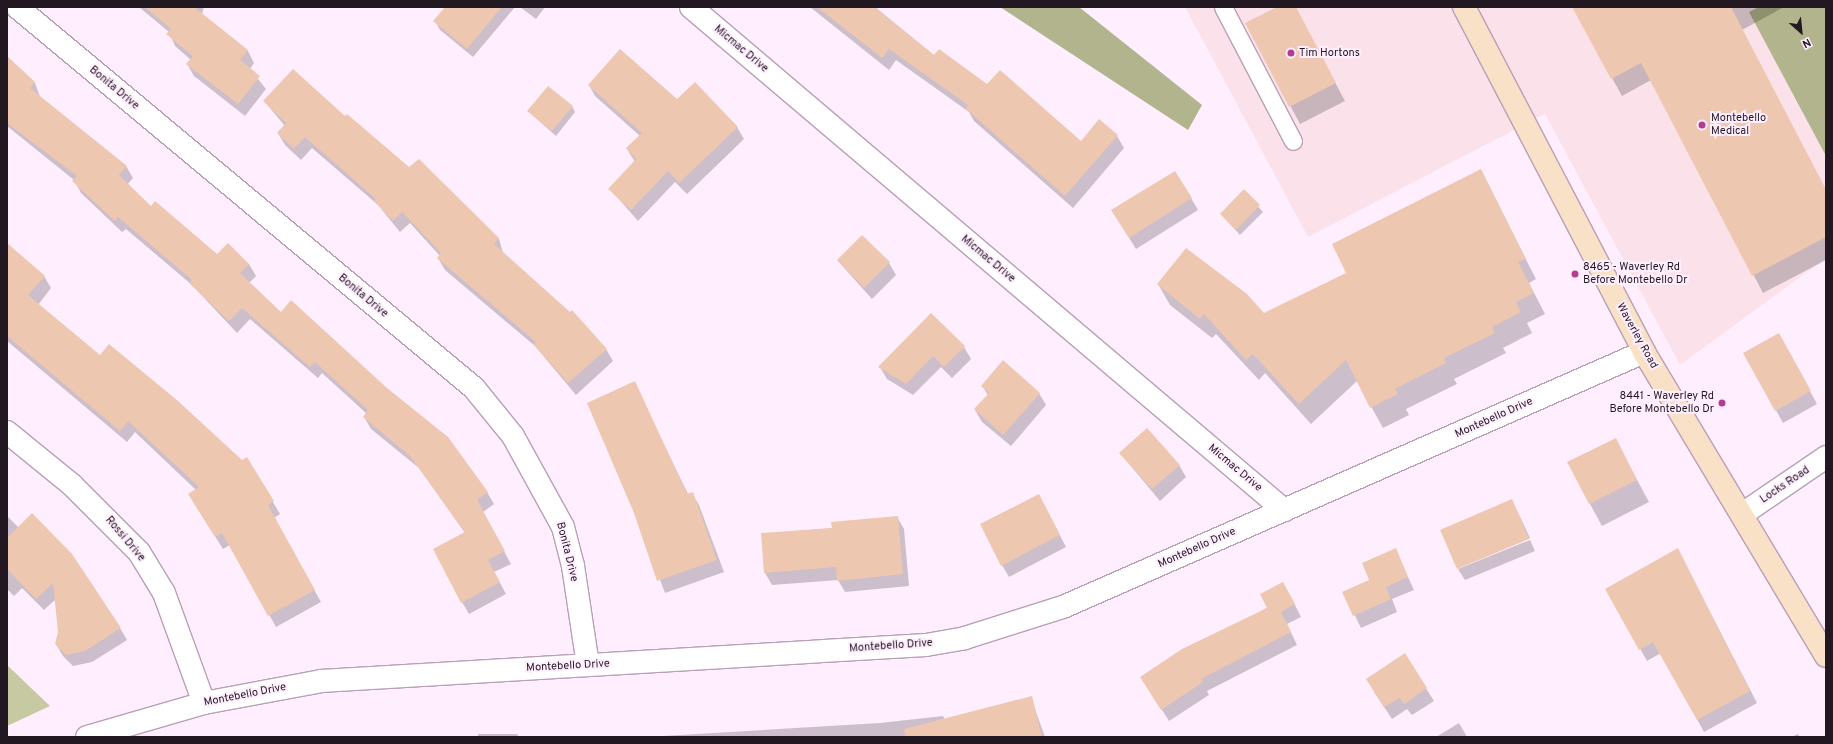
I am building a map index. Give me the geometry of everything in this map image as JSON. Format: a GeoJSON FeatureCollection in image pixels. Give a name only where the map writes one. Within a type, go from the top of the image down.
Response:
{"type":"FeatureCollection","features":[{"type":"Feature","properties":{"kind":"main road","name":"Waverley Road"},"geometry":{"type":"LineString","coordinates":[[1464,7],[1644,352],[1744,513],[1826,656]]}},
{"type":"Feature","properties":{"kind":"street","name":"Bonita Drive"},"geometry":{"type":"LineString","coordinates":[[17,7],[474,388],[513,436],[563,527],[573,566],[588,665]]}},
{"type":"Feature","properties":{"kind":"street","name":"Micmac Drive"},"geometry":{"type":"LineString","coordinates":[[691,7],[1284,510]]}},
{"type":"Feature","properties":{"kind":"street","name":"Montebello Drive"},"geometry":{"type":"LineString","coordinates":[[87,737],[204,703],[320,681],[926,645],[966,638],[1063,607],[1644,352]]}},
{"type":"Feature","properties":{"kind":"street","name":"Rossi Drive"},"geometry":{"type":"LineString","coordinates":[[7,432],[72,484],[139,552],[164,593],[204,703]]}},
{"type":"Feature","properties":{"kind":"street","name":"Locks Road"},"geometry":{"type":"LineString","coordinates":[[1744,513],[1826,457]]}},
{"type":"Feature","properties":{"kind":"lane"},"geometry":{"type":"LineString","coordinates":[[1223,7],[1292,141]]}},
{"type":"Feature","properties":{"kind":"shaded area"},"geometry":{"type":"Polygon","coordinates":[[[1185,7],[1759,7],[1750,12],[1826,156],[1826,258],[1680,365],[1545,114],[1308,237],[1185,7]]]}},
{"type":"Feature","properties":{"kind":"green space"},"geometry":{"type":"Polygon","coordinates":[[[1000,7],[1079,7],[1202,105],[1188,130],[1000,7]]]}},
{"type":"Feature","properties":{"kind":"green space"},"geometry":{"type":"Polygon","coordinates":[[[1759,7],[1826,7],[1826,156],[1749,12],[1759,7]]]}},
{"type":"Feature","properties":{"kind":"green space"},"geometry":{"type":"Polygon","coordinates":[[[7,665],[50,706],[7,726],[7,665]]]}},
{"type":"Feature","properties":{"kind":"building"},"geometry":{"type":"Polygon","coordinates":[[[145,7],[194,7],[248,50],[240,60],[260,76],[238,104],[186,64],[193,56],[166,34],[171,29],[145,7]]]}},
{"type":"Feature","properties":{"kind":"building"},"geometry":{"type":"Polygon","coordinates":[[[445,7],[502,7],[467,49],[433,21],[445,7]]]}},
{"type":"Feature","properties":{"kind":"building"},"geometry":{"type":"Polygon","coordinates":[[[817,7],[874,7],[934,55],[939,49],[987,84],[1000,70],[1081,141],[1099,119],[1118,135],[1065,196],[966,109],[968,105],[889,49],[882,58],[817,7]]]}},
{"type":"Feature","properties":{"kind":"building","name":"Tim Hortons"},"geometry":{"type":"Polygon","coordinates":[[[1277,7],[1296,7],[1336,83],[1289,107],[1245,23],[1277,7]]]}},
{"type":"Feature","properties":{"kind":"building"},"geometry":{"type":"Polygon","coordinates":[[[1572,7],[1731,7],[1826,190],[1826,237],[1752,276],[1641,63],[1611,79],[1572,7]]]}},
{"type":"Feature","properties":{"kind":"building"},"geometry":{"type":"Polygon","coordinates":[[[620,49],[677,99],[695,82],[738,127],[679,183],[668,171],[631,210],[608,189],[636,159],[626,148],[642,133],[588,85],[620,49]]]}},
{"type":"Feature","properties":{"kind":"building"},"geometry":{"type":"Polygon","coordinates":[[[7,56],[35,82],[30,88],[127,166],[119,175],[151,206],[155,201],[217,254],[228,243],[249,264],[240,273],[281,312],[291,300],[387,388],[448,437],[488,492],[477,500],[505,551],[488,560],[500,582],[461,603],[433,549],[465,532],[410,456],[363,417],[368,410],[315,362],[310,367],[242,308],[229,321],[189,283],[192,280],[118,217],[115,221],[72,181],[77,176],[7,123],[7,56]]]}},
{"type":"Feature","properties":{"kind":"building"},"geometry":{"type":"Polygon","coordinates":[[[293,69],[345,116],[347,114],[409,167],[419,159],[499,238],[494,244],[570,312],[572,310],[607,349],[568,383],[533,344],[536,342],[437,258],[441,253],[402,212],[393,221],[374,201],[376,199],[305,137],[294,149],[277,133],[286,123],[263,101],[293,69]]]}},
{"type":"Feature","properties":{"kind":"building"},"geometry":{"type":"Polygon","coordinates":[[[548,86],[573,106],[552,131],[527,111],[548,86]]]}},
{"type":"Feature","properties":{"kind":"building"},"geometry":{"type":"Polygon","coordinates":[[[1481,169],[1526,259],[1518,262],[1534,293],[1516,302],[1521,312],[1492,327],[1495,333],[1444,358],[1446,363],[1395,389],[1398,394],[1370,408],[1346,360],[1299,404],[1253,354],[1246,360],[1204,314],[1200,319],[1157,284],[1186,248],[1247,294],[1264,313],[1346,273],[1332,244],[1481,169]]]}},
{"type":"Feature","properties":{"kind":"building"},"geometry":{"type":"Polygon","coordinates":[[[1175,171],[1192,198],[1129,238],[1111,210],[1175,171]]]}},
{"type":"Feature","properties":{"kind":"building"},"geometry":{"type":"Polygon","coordinates":[[[1244,189],[1260,205],[1236,230],[1220,214],[1244,189]]]}},
{"type":"Feature","properties":{"kind":"building"},"geometry":{"type":"Polygon","coordinates":[[[862,235],[890,262],[864,288],[837,260],[862,235]]]}},
{"type":"Feature","properties":{"kind":"building"},"geometry":{"type":"Polygon","coordinates":[[[7,243],[45,276],[28,295],[100,355],[109,344],[178,401],[242,460],[247,457],[274,501],[268,505],[315,590],[268,616],[222,533],[215,537],[188,494],[199,487],[128,421],[120,431],[7,336],[7,243]]]}},
{"type":"Feature","properties":{"kind":"building"},"geometry":{"type":"Polygon","coordinates":[[[931,313],[965,346],[944,367],[933,356],[906,384],[878,367],[931,313]]]}},
{"type":"Feature","properties":{"kind":"building"},"geometry":{"type":"Polygon","coordinates":[[[1779,333],[1811,391],[1775,411],[1743,353],[1779,333]]]}},
{"type":"Feature","properties":{"kind":"building"},"geometry":{"type":"Polygon","coordinates":[[[1003,360],[1040,393],[1003,435],[974,409],[989,393],[981,386],[1003,360]]]}},
{"type":"Feature","properties":{"kind":"building"},"geometry":{"type":"Polygon","coordinates":[[[635,381],[687,494],[693,492],[717,560],[657,581],[634,513],[587,403],[635,381]]]}},
{"type":"Feature","properties":{"kind":"building"},"geometry":{"type":"Polygon","coordinates":[[[1147,428],[1180,465],[1152,489],[1119,453],[1147,428]]]}},
{"type":"Feature","properties":{"kind":"building"},"geometry":{"type":"Polygon","coordinates":[[[1616,438],[1637,480],[1589,504],[1567,462],[1616,438]]]}},
{"type":"Feature","properties":{"kind":"building"},"geometry":{"type":"Polygon","coordinates":[[[1039,494],[1060,535],[1001,566],[980,524],[1039,494]]]}},
{"type":"Feature","properties":{"kind":"building"},"geometry":{"type":"Polygon","coordinates":[[[1512,499],[1529,539],[1457,569],[1440,530],[1512,499]]]}},
{"type":"Feature","properties":{"kind":"building"},"geometry":{"type":"Polygon","coordinates":[[[32,513],[72,554],[121,628],[85,651],[66,655],[55,644],[58,632],[53,583],[36,599],[7,569],[7,538],[32,513]]]}},
{"type":"Feature","properties":{"kind":"building"},"geometry":{"type":"Polygon","coordinates":[[[898,516],[903,574],[837,581],[836,567],[764,573],[761,533],[832,528],[831,522],[898,516]]]}},
{"type":"Feature","properties":{"kind":"building"},"geometry":{"type":"Polygon","coordinates":[[[1396,548],[1408,577],[1386,587],[1391,599],[1353,616],[1342,592],[1369,580],[1362,563],[1396,548]]]}},
{"type":"Feature","properties":{"kind":"building"},"geometry":{"type":"Polygon","coordinates":[[[1678,548],[1750,691],[1697,720],[1653,642],[1639,650],[1605,589],[1678,548]]]}},
{"type":"Feature","properties":{"kind":"building"},"geometry":{"type":"Polygon","coordinates":[[[1283,582],[1295,604],[1281,612],[1291,632],[1201,679],[1203,682],[1161,710],[1140,677],[1182,649],[1267,608],[1260,594],[1283,582]]]}},
{"type":"Feature","properties":{"kind":"building"},"geometry":{"type":"Polygon","coordinates":[[[1405,653],[1427,688],[1404,704],[1400,698],[1384,707],[1366,679],[1405,653]]]}},
{"type":"Feature","properties":{"kind":"building"},"geometry":{"type":"Polygon","coordinates":[[[1032,696],[1042,737],[905,737],[904,729],[1032,696]]]}},
{"type":"Feature","properties":{"kind":"place","name":"Tim Hortons"},"geometry":{"type":"Point","coordinates":[1291,53]}},
{"type":"Feature","properties":{"kind":"place","name":"Montebello Medical"},"geometry":{"type":"Point","coordinates":[1702,125]}},
{"type":"Feature","properties":{"kind":"place","name":"8465 - Waverley Rd Before Montebello Dr"},"geometry":{"type":"Point","coordinates":[1575,274]}},
{"type":"Feature","properties":{"kind":"place","name":"8441 - Waverley Rd Before Montebello Dr"},"geometry":{"type":"Point","coordinates":[1722,403]}}]}
